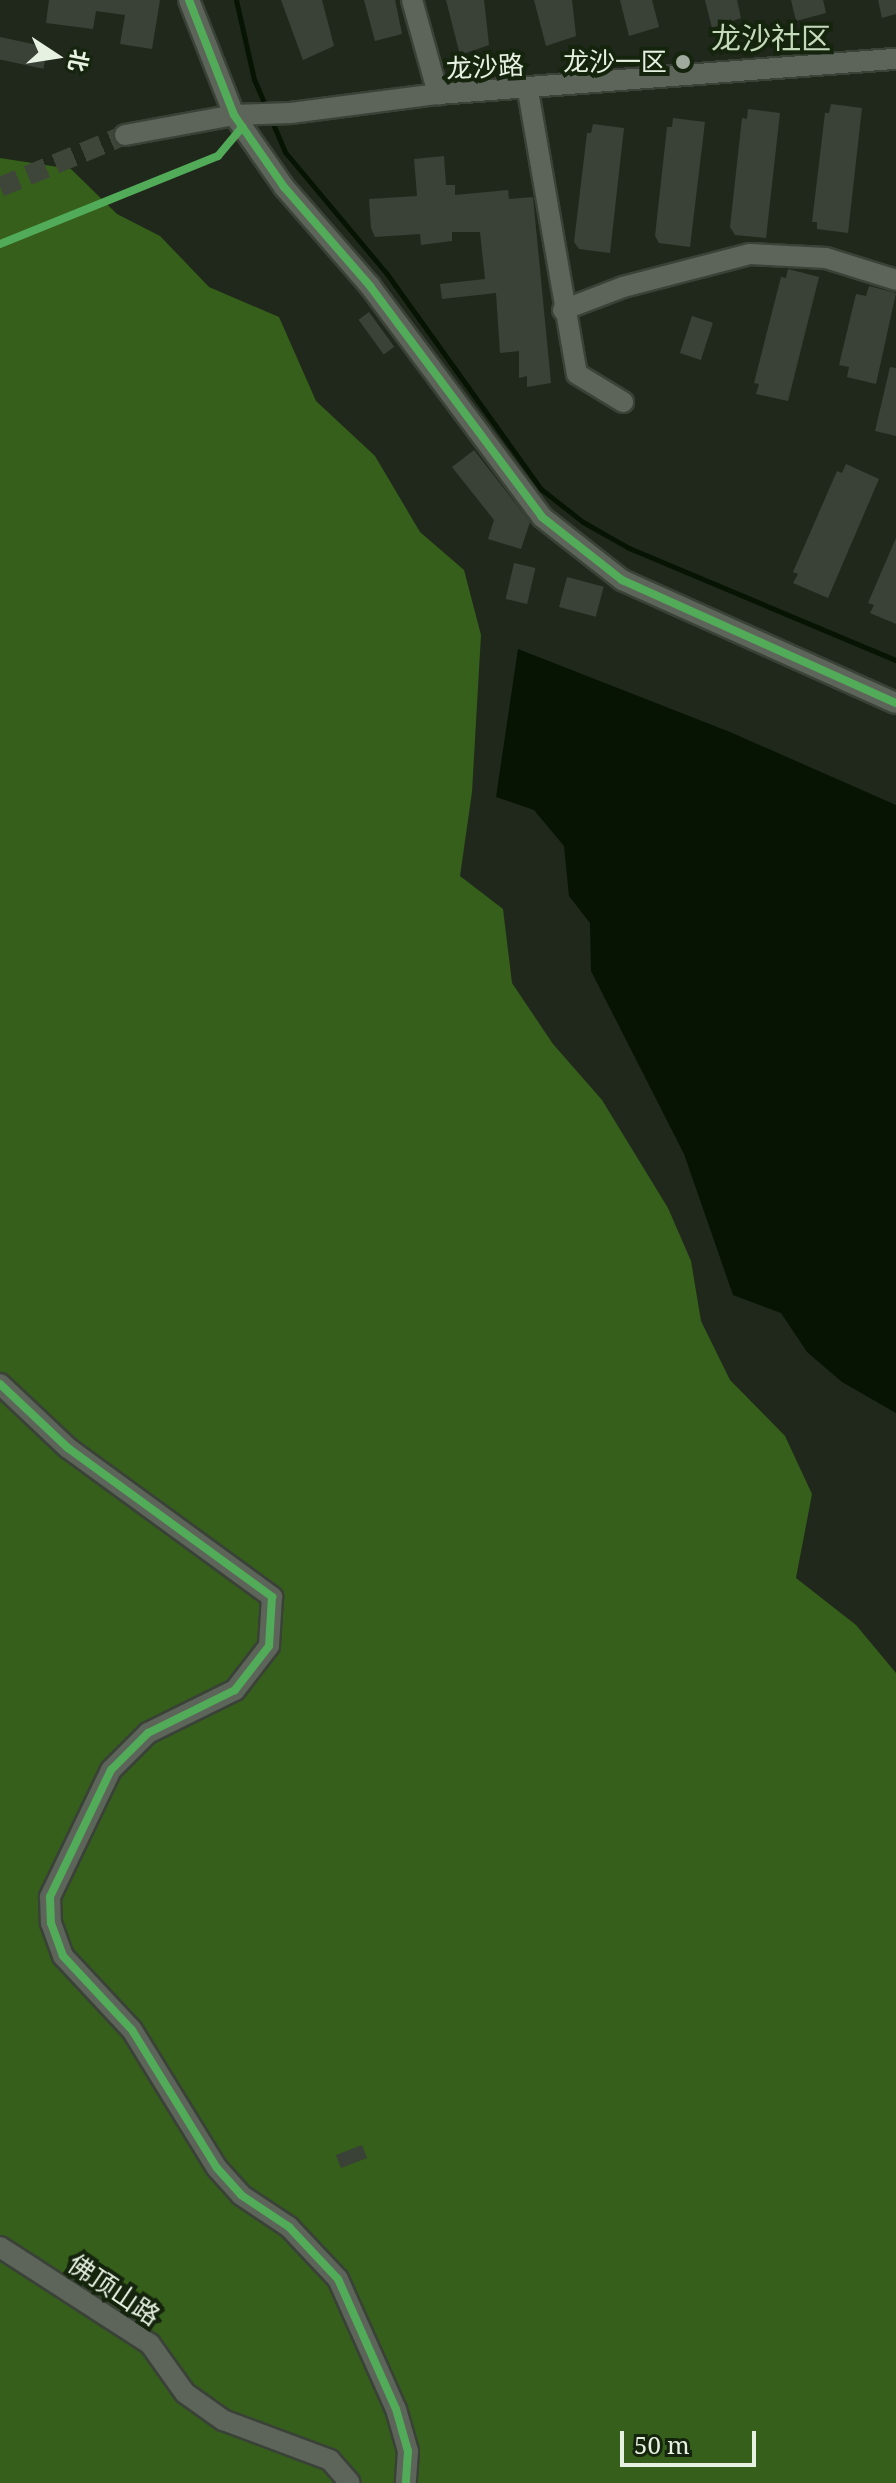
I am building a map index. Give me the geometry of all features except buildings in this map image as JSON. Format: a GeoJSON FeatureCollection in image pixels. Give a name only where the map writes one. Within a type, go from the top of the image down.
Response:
{"type":"FeatureCollection","features":[{"type":"Feature","properties":{"kind":"street"},"geometry":{"type":"LineString","coordinates":[[189,0],[234,115],[284,187],[370,286],[542,517],[577,550],[671,606],[896,703]]}},
{"type":"Feature","properties":{"kind":"street"},"geometry":{"type":"LineString","coordinates":[[412,0],[438,94]]}},
{"type":"Feature","properties":{"kind":"street","name":"龙沙路"},"geometry":{"type":"LineString","coordinates":[[125,135],[234,115],[291,113],[438,94],[528,91],[896,59]]}},
{"type":"Feature","properties":{"kind":"street"},"geometry":{"type":"LineString","coordinates":[[528,91],[563,310],[577,374],[623,402]]}},
{"type":"Feature","properties":{"kind":"street"},"geometry":{"type":"LineString","coordinates":[[563,310],[623,287],[750,254],[826,258],[896,280]]}},
{"type":"Feature","properties":{"kind":"street"},"geometry":{"type":"LineString","coordinates":[[0,1384],[68,1448],[227,1558],[272,1597],[269,1646],[235,1690],[148,1733],[111,1770],[50,1897],[51,1923],[63,1956],[132,2030],[217,2168],[241,2195],[289,2227],[338,2279],[396,2409],[408,2451],[406,2483]]}},
{"type":"Feature","properties":{"kind":"street","name":"佛顶山路"},"geometry":{"type":"LineString","coordinates":[[0,2247],[150,2344],[185,2393],[223,2420],[330,2460],[350,2483]]}},
{"type":"Feature","properties":{"kind":"green space"},"geometry":{"type":"Polygon","coordinates":[[[0,158],[71,169],[117,214],[160,236],[209,287],[279,317],[316,401],[375,456],[420,532],[464,570],[481,635],[472,792],[460,876],[503,909],[512,983],[553,1044],[602,1100],[668,1208],[691,1261],[701,1321],[730,1380],[785,1436],[812,1494],[796,1578],[856,1625],[896,1673],[896,2483],[0,2483],[0,158]]]}},
{"type":"Feature","properties":{"kind":"shaded area"},"geometry":{"type":"Polygon","coordinates":[[[518,649],[730,732],[896,805],[896,1413],[842,1382],[807,1352],[781,1313],[733,1295],[684,1154],[591,971],[590,923],[569,896],[564,846],[534,810],[496,797],[518,649]]]}},
{"type":"Feature","properties":{"kind":"waterway"},"geometry":{"type":"LineString","coordinates":[[236,0],[254,79],[267,110]]}},
{"type":"Feature","properties":{"kind":"waterway"},"geometry":{"type":"LineString","coordinates":[[271,119],[285,152],[387,274],[541,489],[583,522],[629,548],[896,660]]}},
{"type":"Feature","properties":{"kind":"tunnel"},"geometry":{"type":"LineString","coordinates":[[0,187],[125,135]]}},
{"type":"Feature","properties":{"kind":"cycle path"},"geometry":{"type":"LineString","coordinates":[[189,0],[234,115],[284,187],[370,286],[542,517],[622,580],[896,703]]}},
{"type":"Feature","properties":{"kind":"cycle path"},"geometry":{"type":"LineString","coordinates":[[0,244],[218,156],[242,127]]}},
{"type":"Feature","properties":{"kind":"cycle path"},"geometry":{"type":"LineString","coordinates":[[0,1384],[68,1448],[272,1597],[269,1646],[235,1690],[148,1733],[111,1770],[50,1897],[51,1923],[63,1956],[132,2030],[217,2168],[241,2195],[289,2227],[338,2279],[396,2409],[408,2451],[406,2483]]}},
{"type":"Feature","properties":{"kind":"place","name":"龙沙一区"},"geometry":{"type":"Point","coordinates":[683,62]}},
{"type":"Feature","properties":{"kind":"district","name":"龙沙社区"},"geometry":{"type":"Point","coordinates":[771,38]}}]}
